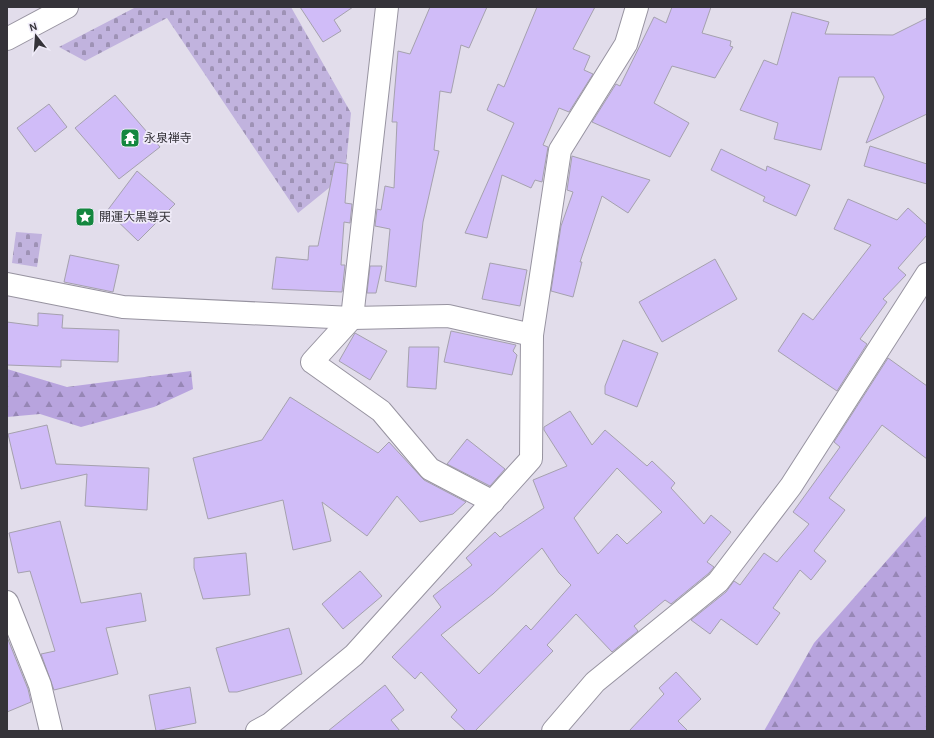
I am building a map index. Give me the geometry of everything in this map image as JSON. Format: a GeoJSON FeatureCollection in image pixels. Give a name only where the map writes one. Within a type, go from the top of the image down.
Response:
{"type":"FeatureCollection","features":[{"type":"Feature","properties":{"kind":"street"},"geometry":{"type":"LineString","coordinates":[[7,39],[66,7]]}},
{"type":"Feature","properties":{"kind":"street"},"geometry":{"type":"LineString","coordinates":[[387,7],[352,318],[312,362],[381,411],[430,469],[493,502]]}},
{"type":"Feature","properties":{"kind":"street"},"geometry":{"type":"LineString","coordinates":[[257,731],[270,724],[354,655],[531,459],[532,335],[560,150],[626,44],[637,7]]}},
{"type":"Feature","properties":{"kind":"street"},"geometry":{"type":"LineString","coordinates":[[553,731],[595,682],[718,582],[791,486],[927,274]]}},
{"type":"Feature","properties":{"kind":"street"},"geometry":{"type":"LineString","coordinates":[[7,284],[123,307],[352,318],[448,316],[532,335]]}},
{"type":"Feature","properties":{"kind":"street"},"geometry":{"type":"LineString","coordinates":[[7,602],[40,685],[51,731]]}},
{"type":"Feature","properties":{"kind":"green space"},"geometry":{"type":"Polygon","coordinates":[[[136,7],[291,7],[351,113],[345,175],[298,213],[167,18],[85,61],[59,47],[136,7]]]}},
{"type":"Feature","properties":{"kind":"green space"},"geometry":{"type":"Polygon","coordinates":[[[16,232],[42,234],[37,267],[12,263],[16,232]]]}},
{"type":"Feature","properties":{"kind":"green space"},"geometry":{"type":"Polygon","coordinates":[[[7,369],[67,387],[191,371],[193,389],[154,407],[81,427],[40,414],[7,417],[7,369]]]}},
{"type":"Feature","properties":{"kind":"green space"},"geometry":{"type":"Polygon","coordinates":[[[927,515],[927,731],[764,731],[814,643],[927,515]]]}},
{"type":"Feature","properties":{"kind":"building"},"geometry":{"type":"Polygon","coordinates":[[[300,7],[353,7],[334,20],[341,31],[323,42],[300,7]]]}},
{"type":"Feature","properties":{"kind":"building"},"geometry":{"type":"Polygon","coordinates":[[[430,7],[487,7],[469,48],[461,45],[451,93],[440,91],[434,150],[439,151],[423,222],[416,287],[385,281],[390,229],[375,226],[377,209],[381,210],[385,186],[394,188],[397,122],[392,122],[398,51],[410,54],[430,7]]]}},
{"type":"Feature","properties":{"kind":"building"},"geometry":{"type":"Polygon","coordinates":[[[537,7],[595,7],[573,49],[590,56],[584,70],[593,74],[569,112],[559,108],[543,145],[548,147],[542,182],[535,180],[531,188],[502,175],[487,238],[465,233],[514,123],[487,110],[498,84],[504,87],[537,7]]]}},
{"type":"Feature","properties":{"kind":"building"},"geometry":{"type":"Polygon","coordinates":[[[672,7],[711,7],[702,33],[731,41],[730,46],[733,47],[715,78],[672,66],[654,103],[689,123],[670,157],[592,122],[616,84],[620,86],[654,17],[666,23],[672,7]]]}},
{"type":"Feature","properties":{"kind":"building"},"geometry":{"type":"Polygon","coordinates":[[[792,12],[829,22],[825,34],[893,35],[927,18],[927,114],[866,143],[884,97],[874,77],[839,77],[821,150],[774,139],[778,123],[740,110],[764,60],[777,65],[792,12]]]}},
{"type":"Feature","properties":{"kind":"building"},"geometry":{"type":"Polygon","coordinates":[[[115,95],[160,147],[119,179],[75,128],[115,95]]]}},
{"type":"Feature","properties":{"kind":"building"},"geometry":{"type":"Polygon","coordinates":[[[49,104],[67,127],[35,152],[17,128],[49,104]]]}},
{"type":"Feature","properties":{"kind":"building"},"geometry":{"type":"Polygon","coordinates":[[[870,146],[927,164],[927,184],[864,166],[870,146]]]}},
{"type":"Feature","properties":{"kind":"building"},"geometry":{"type":"Polygon","coordinates":[[[721,149],[766,171],[767,166],[810,185],[796,216],[763,201],[765,197],[711,170],[721,149]]]}},
{"type":"Feature","properties":{"kind":"building"},"geometry":{"type":"Polygon","coordinates":[[[572,156],[650,180],[628,213],[602,196],[580,262],[582,262],[573,297],[551,291],[561,226],[573,192],[567,190],[572,156]]]}},
{"type":"Feature","properties":{"kind":"building"},"geometry":{"type":"Polygon","coordinates":[[[335,162],[348,164],[345,203],[352,204],[350,223],[344,222],[341,265],[345,265],[342,292],[272,289],[276,257],[308,260],[309,246],[318,246],[335,162]]]}},
{"type":"Feature","properties":{"kind":"building"},"geometry":{"type":"Polygon","coordinates":[[[137,171],[175,204],[138,241],[107,211],[137,171]]]}},
{"type":"Feature","properties":{"kind":"building"},"geometry":{"type":"Polygon","coordinates":[[[848,199],[897,220],[908,208],[927,225],[927,235],[898,268],[906,275],[883,299],[887,302],[860,339],[867,344],[837,391],[778,351],[803,313],[813,320],[871,245],[834,229],[848,199]]]}},
{"type":"Feature","properties":{"kind":"building"},"geometry":{"type":"Polygon","coordinates":[[[70,255],[119,265],[113,292],[64,282],[70,255]]]}},
{"type":"Feature","properties":{"kind":"building"},"geometry":{"type":"Polygon","coordinates":[[[715,259],[737,299],[662,342],[639,302],[715,259]]]}},
{"type":"Feature","properties":{"kind":"building"},"geometry":{"type":"Polygon","coordinates":[[[490,263],[527,270],[520,306],[482,299],[490,263]]]}},
{"type":"Feature","properties":{"kind":"building"},"geometry":{"type":"Polygon","coordinates":[[[370,266],[382,266],[376,293],[367,293],[370,266]]]}},
{"type":"Feature","properties":{"kind":"building"},"geometry":{"type":"Polygon","coordinates":[[[38,313],[63,315],[62,328],[119,330],[118,362],[61,360],[61,367],[7,365],[7,322],[38,326],[38,313]]]}},
{"type":"Feature","properties":{"kind":"building"},"geometry":{"type":"Polygon","coordinates":[[[451,331],[516,345],[513,351],[517,355],[512,375],[444,362],[451,331]]]}},
{"type":"Feature","properties":{"kind":"building"},"geometry":{"type":"Polygon","coordinates":[[[355,333],[387,351],[370,380],[339,361],[355,333]]]}},
{"type":"Feature","properties":{"kind":"building"},"geometry":{"type":"Polygon","coordinates":[[[623,340],[658,353],[637,407],[605,394],[605,386],[623,340]]]}},
{"type":"Feature","properties":{"kind":"building"},"geometry":{"type":"Polygon","coordinates":[[[409,347],[439,347],[436,389],[407,387],[409,347]]]}},
{"type":"Feature","properties":{"kind":"building"},"geometry":{"type":"Polygon","coordinates":[[[888,358],[927,386],[927,459],[882,425],[829,498],[845,510],[814,551],[826,561],[811,580],[800,570],[773,608],[780,613],[757,645],[721,619],[710,634],[691,620],[726,592],[734,581],[740,585],[764,553],[777,562],[809,524],[793,512],[840,447],[834,442],[888,358]]]}},
{"type":"Feature","properties":{"kind":"building"},"geometry":{"type":"Polygon","coordinates":[[[290,397],[378,453],[389,442],[424,480],[466,502],[453,514],[420,522],[397,496],[367,536],[322,502],[331,541],[293,550],[283,500],[208,519],[193,458],[262,440],[290,397]]]}},
{"type":"Feature","properties":{"kind":"building"},"geometry":{"type":"Polygon","coordinates":[[[570,411],[592,445],[605,430],[647,466],[652,461],[675,483],[671,488],[704,524],[711,515],[731,532],[707,562],[714,567],[709,573],[671,604],[665,600],[634,626],[638,631],[612,652],[576,614],[547,645],[553,651],[475,731],[466,731],[451,717],[457,710],[421,672],[415,679],[392,657],[441,607],[433,596],[472,565],[466,558],[495,532],[500,537],[544,508],[533,480],[567,466],[544,430],[544,427],[570,411]],[[617,468],[574,518],[598,554],[617,534],[627,544],[662,512],[617,468]],[[542,548],[493,594],[441,635],[479,674],[526,625],[531,630],[571,585],[559,573],[542,548]]]}},
{"type":"Feature","properties":{"kind":"building"},"geometry":{"type":"Polygon","coordinates":[[[47,425],[56,464],[149,468],[147,510],[85,506],[87,474],[21,489],[8,434],[47,425]]]}},
{"type":"Feature","properties":{"kind":"building"},"geometry":{"type":"Polygon","coordinates":[[[467,439],[505,469],[490,486],[447,464],[467,439]]]}},
{"type":"Feature","properties":{"kind":"building"},"geometry":{"type":"Polygon","coordinates":[[[60,521],[81,603],[141,593],[146,621],[106,628],[118,674],[54,690],[41,654],[55,651],[30,571],[18,573],[9,533],[60,521]]]}},
{"type":"Feature","properties":{"kind":"building"},"geometry":{"type":"Polygon","coordinates":[[[246,553],[250,595],[203,599],[194,568],[194,558],[246,553]]]}},
{"type":"Feature","properties":{"kind":"building"},"geometry":{"type":"Polygon","coordinates":[[[360,571],[382,596],[343,629],[322,604],[360,571]]]}},
{"type":"Feature","properties":{"kind":"building"},"geometry":{"type":"Polygon","coordinates":[[[289,628],[302,674],[237,692],[229,692],[216,648],[289,628]]]}},
{"type":"Feature","properties":{"kind":"building"},"geometry":{"type":"Polygon","coordinates":[[[7,637],[28,689],[31,702],[7,712],[7,637]]]}},
{"type":"Feature","properties":{"kind":"building"},"geometry":{"type":"Polygon","coordinates":[[[676,672],[701,699],[678,721],[688,731],[629,731],[664,694],[659,688],[676,672]]]}},
{"type":"Feature","properties":{"kind":"building"},"geometry":{"type":"Polygon","coordinates":[[[385,685],[404,710],[391,720],[400,731],[328,731],[385,685]]]}},
{"type":"Feature","properties":{"kind":"building"},"geometry":{"type":"Polygon","coordinates":[[[190,687],[196,723],[156,731],[149,695],[190,687]]]}},
{"type":"Feature","properties":{"kind":"place","name":"永泉禅寺"},"geometry":{"type":"Point","coordinates":[130,138]}},
{"type":"Feature","properties":{"kind":"place","name":"開運大黒尊天"},"geometry":{"type":"Point","coordinates":[85,217]}}]}
